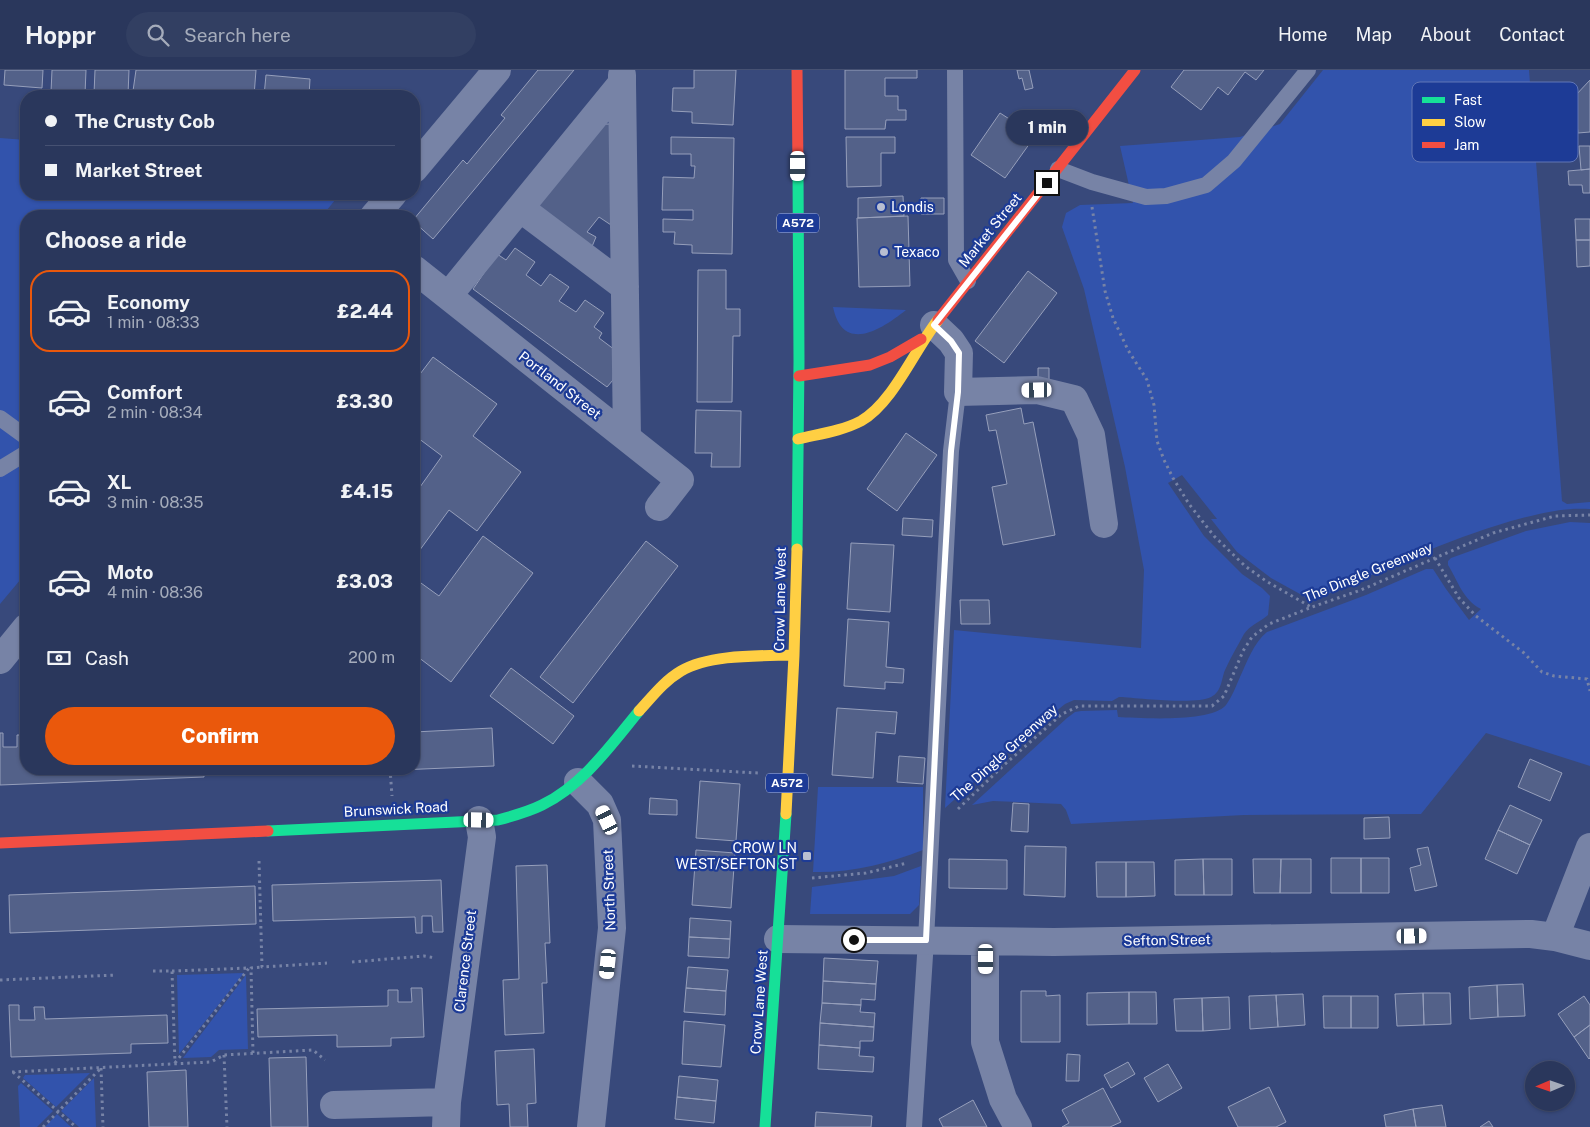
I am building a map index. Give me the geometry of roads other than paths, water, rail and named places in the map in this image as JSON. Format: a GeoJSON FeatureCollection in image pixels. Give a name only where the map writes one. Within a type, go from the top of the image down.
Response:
{"type":"FeatureCollection","features":[{"type":"Feature","properties":{"kind":"street"},"geometry":{"type":"LineString","coordinates":[[420,162],[497,70]]}},
{"type":"Feature","properties":{"kind":"street","name":"Crow Lane West"},"geometry":{"type":"LineString","coordinates":[[765,1127],[782,876],[794,655],[799,376],[797,70]]}},
{"type":"Feature","properties":{"kind":"street","name":"Market Street"},"geometry":{"type":"LineString","coordinates":[[798,439],[860,422],[890,393],[929,331],[1058,170],[1135,70]]}},
{"type":"Feature","properties":{"kind":"street"},"geometry":{"type":"LineString","coordinates":[[448,296],[520,208],[622,76]]}},
{"type":"Feature","properties":{"kind":"street"},"geometry":{"type":"LineString","coordinates":[[622,76],[627,438]]}},
{"type":"Feature","properties":{"kind":"street"},"geometry":{"type":"LineString","coordinates":[[379,210],[388,200]]}},
{"type":"Feature","properties":{"kind":"street"},"geometry":{"type":"LineString","coordinates":[[520,208],[625,287]]}},
{"type":"Feature","properties":{"kind":"street","name":"Portland Street"},"geometry":{"type":"LineString","coordinates":[[420,274],[680,480],[659,507]]}},
{"type":"Feature","properties":{"kind":"street"},"geometry":{"type":"LineString","coordinates":[[929,331],[951,341],[959,353],[958,392],[1037,390],[1074,399],[1091,434],[1104,524]]}},
{"type":"Feature","properties":{"kind":"street","name":"Market Street"},"geometry":{"type":"LineString","coordinates":[[799,376],[861,367],[880,362],[897,354],[929,331]]}},
{"type":"Feature","properties":{"kind":"street"},"geometry":{"type":"LineString","coordinates":[[0,660],[20,635]]}},
{"type":"Feature","properties":{"kind":"street","name":"Brunswick Road"},"geometry":{"type":"LineString","coordinates":[[0,843],[498,820],[528,813],[543,806],[578,782],[655,693],[675,675],[706,662],[771,655],[794,655]]}},
{"type":"Feature","properties":{"kind":"street","name":"North Street"},"geometry":{"type":"LineString","coordinates":[[578,782],[600,804],[607,820],[612,928],[591,1127]]}},
{"type":"Feature","properties":{"kind":"street","name":"Clarence Street"},"geometry":{"type":"LineString","coordinates":[[334,1105],[447,1115],[482,837],[479,820]]}},
{"type":"Feature","properties":{"kind":"street"},"geometry":{"type":"LineString","coordinates":[[1555,937],[1590,847]]}},
{"type":"Feature","properties":{"kind":"street","name":"Sefton Street"},"geometry":{"type":"LineString","coordinates":[[778,939],[985,942],[1531,934],[1555,937],[1590,946]]}},
{"type":"Feature","properties":{"kind":"street"},"geometry":{"type":"LineString","coordinates":[[985,942],[985,1042],[1003,1099],[1018,1127]]}},
{"type":"Feature","properties":{"kind":"lane"},"geometry":{"type":"LineString","coordinates":[[955,70],[956,260],[968,281]]}},
{"type":"Feature","properties":{"kind":"lane"},"geometry":{"type":"LineString","coordinates":[[1058,170],[1146,197],[1166,196],[1206,185],[1234,161],[1308,70]]}},
{"type":"Feature","properties":{"kind":"lane"},"geometry":{"type":"LineString","coordinates":[[914,1127],[926,940],[950,460],[958,392]]}},
{"type":"Feature","properties":{"kind":"lane"},"geometry":{"type":"LineString","coordinates":[[0,418],[20,433]]}},
{"type":"Feature","properties":{"kind":"lane"},"geometry":{"type":"LineString","coordinates":[[0,469],[20,457]]}},
{"type":"Feature","properties":{"kind":"place","name":"Londis"},"geometry":{"type":"Point","coordinates":[881,207]}},
{"type":"Feature","properties":{"kind":"place","name":"Texaco"},"geometry":{"type":"Point","coordinates":[884,252]}},
{"type":"Feature","properties":{"kind":"place","name":"CROW LN WEST/SEFTON ST"},"geometry":{"type":"Point","coordinates":[807,856]}}]}
